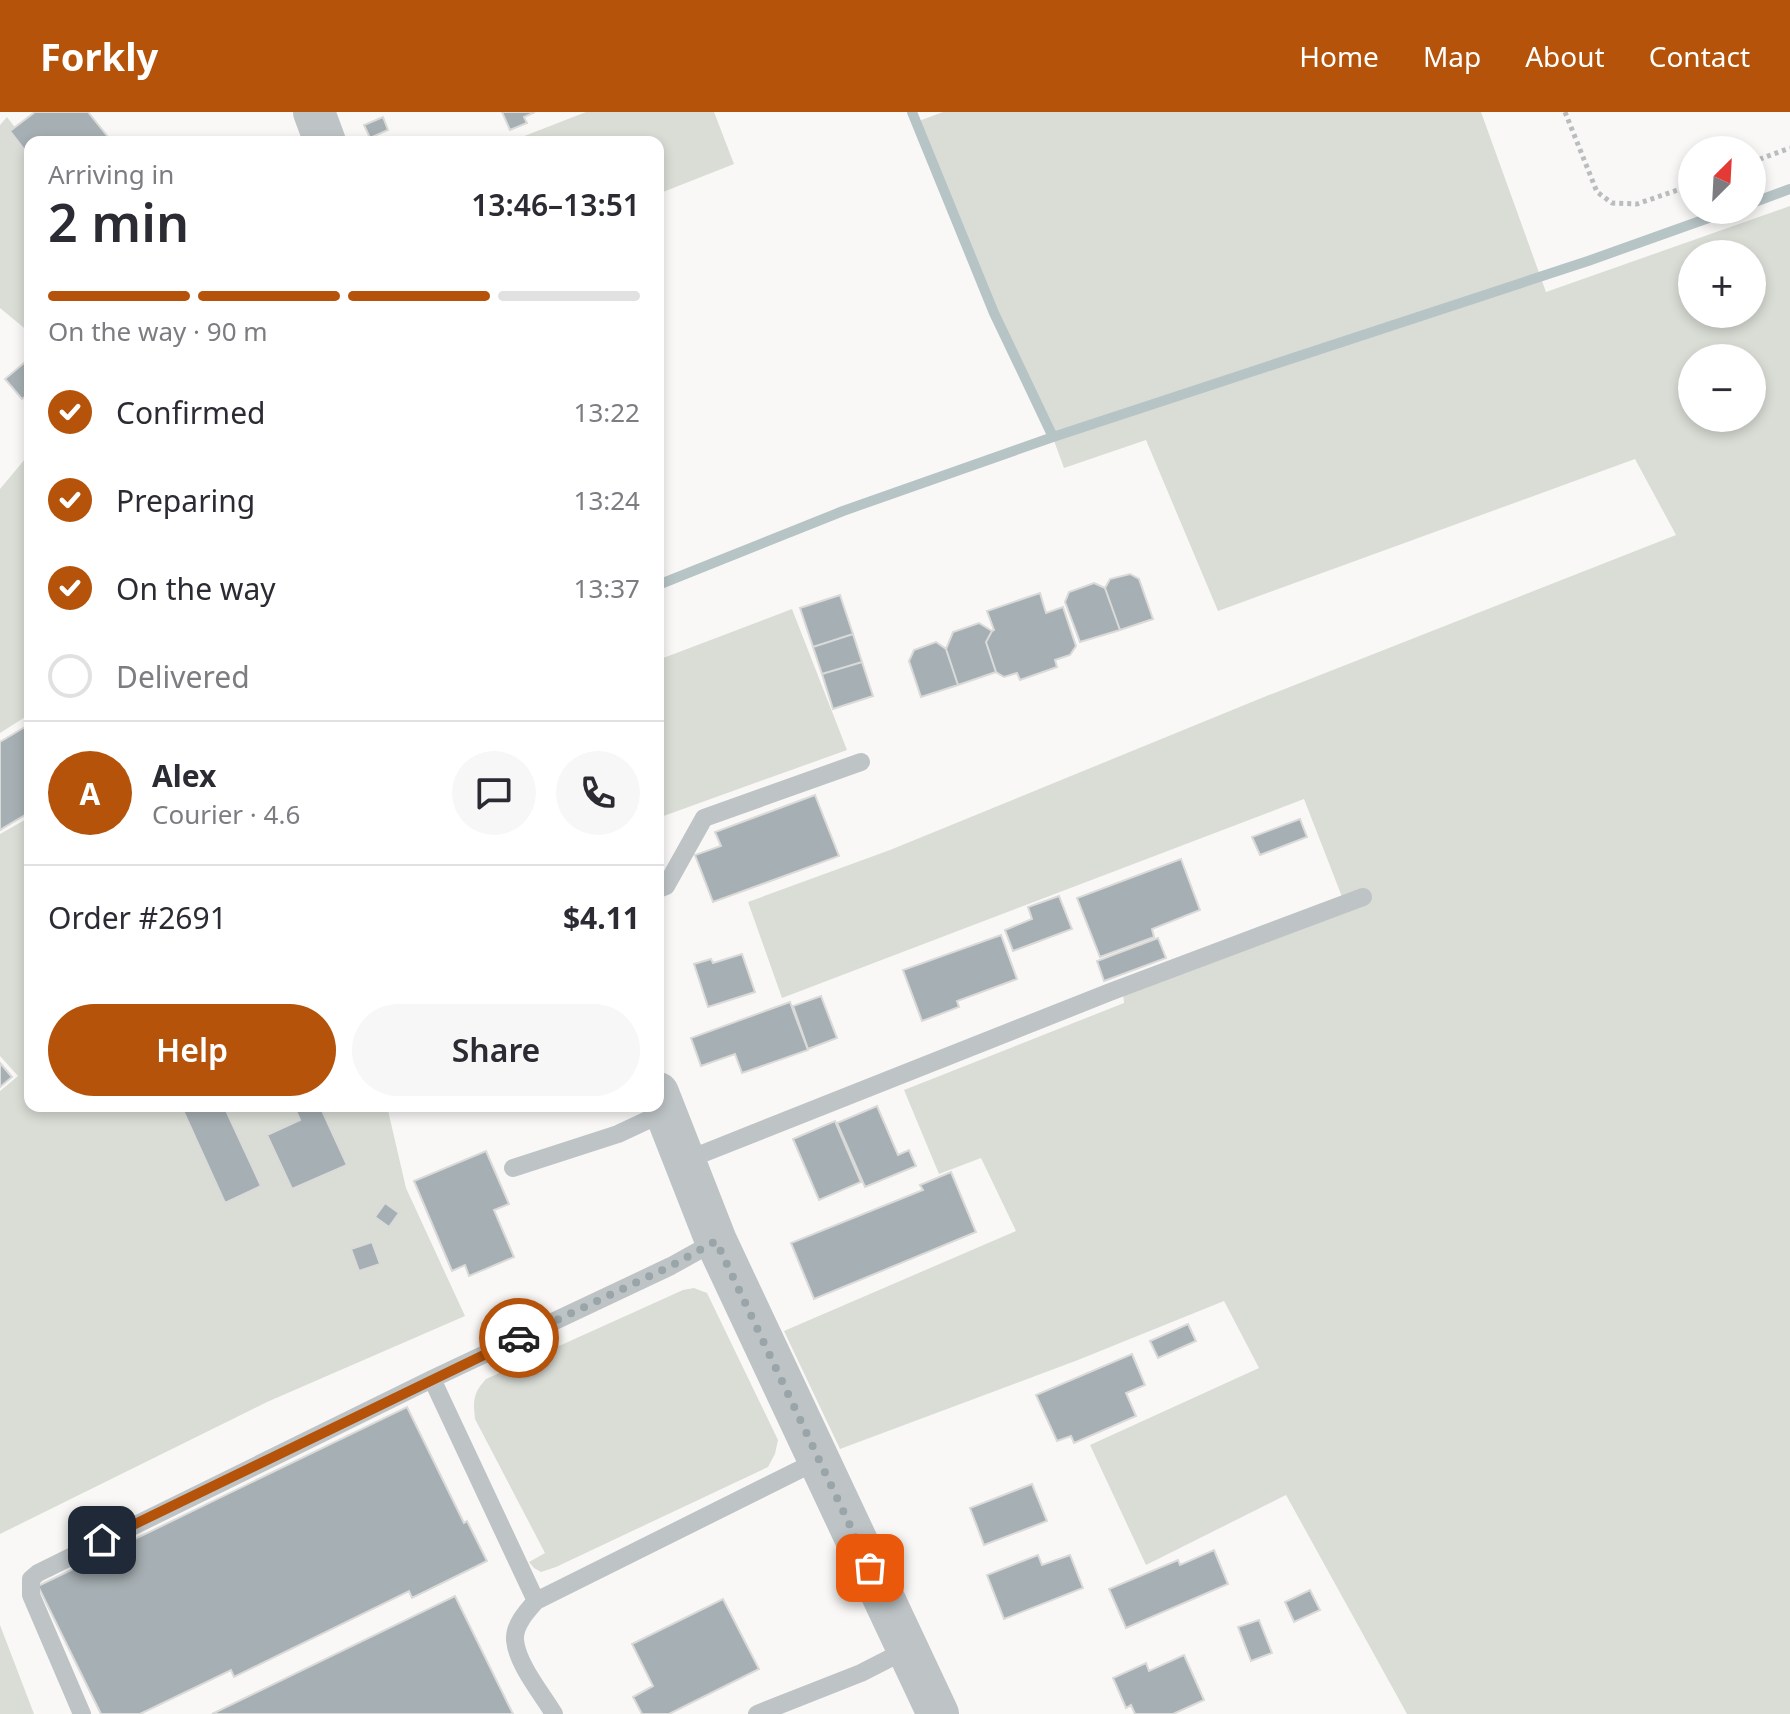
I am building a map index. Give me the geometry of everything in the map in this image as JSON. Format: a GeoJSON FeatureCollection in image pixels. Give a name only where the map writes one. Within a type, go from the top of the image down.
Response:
{"type":"FeatureCollection","features":[{"type":"Feature","properties":{"kind":"street"},"geometry":{"type":"LineString","coordinates":[[314,112],[323,136]]}},
{"type":"Feature","properties":{"kind":"street"},"geometry":{"type":"LineString","coordinates":[[664,1107],[716,1241],[938,1714]]}},
{"type":"Feature","properties":{"kind":"lane"},"geometry":{"type":"LineString","coordinates":[[664,887],[704,818],[861,762]]}},
{"type":"Feature","properties":{"kind":"lane"},"geometry":{"type":"LineString","coordinates":[[684,1161],[1110,992],[1363,897]]}},
{"type":"Feature","properties":{"kind":"lane"},"geometry":{"type":"LineString","coordinates":[[513,1168],[618,1134],[648,1112]]}},
{"type":"Feature","properties":{"kind":"lane"},"geometry":{"type":"LineString","coordinates":[[82,1714],[31,1595],[31,1579],[48,1567],[671,1266],[716,1241]]}},
{"type":"Feature","properties":{"kind":"lane"},"geometry":{"type":"LineString","coordinates":[[432,1379],[536,1601]]}},
{"type":"Feature","properties":{"kind":"lane"},"geometry":{"type":"LineString","coordinates":[[554,1714],[522,1663],[514,1638],[521,1620],[536,1601],[819,1460]]}},
{"type":"Feature","properties":{"kind":"lane"},"geometry":{"type":"LineString","coordinates":[[757,1714],[861,1673],[908,1649]]}},
{"type":"Feature","properties":{"kind":"path"},"geometry":{"type":"LineString","coordinates":[[1565,112],[1597,192],[1612,203],[1637,204],[1678,190]]}},
{"type":"Feature","properties":{"kind":"path"},"geometry":{"type":"LineString","coordinates":[[1766,157],[1790,148]]}},
{"type":"Feature","properties":{"kind":"shaded area"},"geometry":{"type":"Polygon","coordinates":[[[586,112],[714,112],[734,164],[664,192],[664,136],[524,136],[586,112]]]}},
{"type":"Feature","properties":{"kind":"shaded area"},"geometry":{"type":"Polygon","coordinates":[[[943,112],[1481,112],[1546,292],[1678,245],[1678,328],[1766,328],[1766,240],[1694,240],[1739,224],[1766,224],[1766,214],[1790,206],[1790,1714],[1407,1714],[1286,1495],[1146,1565],[1090,1445],[1259,1368],[1224,1301],[1078,1360],[840,1449],[784,1331],[1016,1231],[981,1158],[939,1174],[904,1090],[1124,1003],[1123,994],[1344,902],[1304,799],[782,998],[748,902],[890,850],[1264,697],[1676,535],[1635,459],[1218,611],[1146,440],[1064,468],[916,122],[943,112]]]}},
{"type":"Feature","properties":{"kind":"shaded area"},"geometry":{"type":"Polygon","coordinates":[[[7,117],[24,139],[24,328],[0,308],[0,125],[7,117]]]}},
{"type":"Feature","properties":{"kind":"shaded area"},"geometry":{"type":"Polygon","coordinates":[[[24,460],[24,718],[0,733],[0,489],[24,460]]]}},
{"type":"Feature","properties":{"kind":"shaded area"},"geometry":{"type":"Polygon","coordinates":[[[792,609],[847,750],[664,816],[664,658],[792,609]]]}},
{"type":"Feature","properties":{"kind":"shaded area"},"geometry":{"type":"Polygon","coordinates":[[[24,820],[24,1112],[388,1112],[406,1188],[465,1316],[267,1402],[0,1534],[0,1091],[18,1076],[0,1056],[0,834],[24,820]]]}},
{"type":"Feature","properties":{"kind":"shaded area"},"geometry":{"type":"Polygon","coordinates":[[[694,1288],[707,1293],[778,1440],[768,1467],[541,1572],[529,1562],[545,1553],[475,1419],[476,1393],[486,1379],[683,1290],[694,1288]]]}},
{"type":"Feature","properties":{"kind":"shaded area"},"geometry":{"type":"Polygon","coordinates":[[[0,1625],[34,1714],[0,1714],[0,1625]]]}},
{"type":"Feature","properties":{"kind":"building"},"geometry":{"type":"Polygon","coordinates":[[[35,112],[88,112],[107,136],[24,136],[24,149],[10,131],[35,112]]]}},
{"type":"Feature","properties":{"kind":"building"},"geometry":{"type":"Polygon","coordinates":[[[502,112],[535,112],[524,117],[527,123],[510,130],[502,112]]]}},
{"type":"Feature","properties":{"kind":"building"},"geometry":{"type":"Polygon","coordinates":[[[383,117],[388,130],[369,136],[364,125],[383,117]]]}},
{"type":"Feature","properties":{"kind":"building"},"geometry":{"type":"Polygon","coordinates":[[[24,363],[24,398],[22,399],[5,379],[24,363]]]}},
{"type":"Feature","properties":{"kind":"building"},"geometry":{"type":"Polygon","coordinates":[[[1130,574],[1139,579],[1153,619],[1120,630],[1105,588],[1110,579],[1130,574]]]}},
{"type":"Feature","properties":{"kind":"building"},"geometry":{"type":"Polygon","coordinates":[[[1094,583],[1105,588],[1120,630],[1080,642],[1065,602],[1069,592],[1094,583]]]}},
{"type":"Feature","properties":{"kind":"building"},"geometry":{"type":"Polygon","coordinates":[[[1040,593],[1046,613],[1063,607],[1076,646],[1070,655],[1055,660],[1057,667],[1020,680],[1017,673],[1004,677],[996,672],[986,642],[994,630],[987,611],[1040,593]]]}},
{"type":"Feature","properties":{"kind":"building"},"geometry":{"type":"Polygon","coordinates":[[[840,595],[853,634],[813,647],[800,608],[840,595]]]}},
{"type":"Feature","properties":{"kind":"building"},"geometry":{"type":"Polygon","coordinates":[[[979,623],[992,631],[986,642],[996,672],[958,685],[946,649],[953,632],[979,623]]]}},
{"type":"Feature","properties":{"kind":"building"},"geometry":{"type":"Polygon","coordinates":[[[853,634],[862,662],[822,674],[813,647],[853,634]]]}},
{"type":"Feature","properties":{"kind":"building"},"geometry":{"type":"Polygon","coordinates":[[[936,642],[946,649],[958,685],[921,697],[909,661],[914,650],[936,642]]]}},
{"type":"Feature","properties":{"kind":"building"},"geometry":{"type":"Polygon","coordinates":[[[862,662],[873,696],[833,709],[822,674],[862,662]]]}},
{"type":"Feature","properties":{"kind":"building"},"geometry":{"type":"Polygon","coordinates":[[[24,728],[24,816],[0,830],[0,742],[24,728]]]}},
{"type":"Feature","properties":{"kind":"building"},"geometry":{"type":"Polygon","coordinates":[[[815,795],[839,856],[713,902],[695,855],[721,846],[715,832],[815,795]]]}},
{"type":"Feature","properties":{"kind":"building"},"geometry":{"type":"Polygon","coordinates":[[[1300,819],[1307,837],[1260,855],[1252,837],[1300,819]]]}},
{"type":"Feature","properties":{"kind":"building"},"geometry":{"type":"Polygon","coordinates":[[[1181,859],[1200,910],[1152,929],[1154,937],[1100,957],[1077,898],[1181,859]]]}},
{"type":"Feature","properties":{"kind":"building"},"geometry":{"type":"Polygon","coordinates":[[[1059,896],[1072,929],[1013,951],[1005,930],[1032,919],[1028,907],[1059,896]]]}},
{"type":"Feature","properties":{"kind":"building"},"geometry":{"type":"Polygon","coordinates":[[[1001,935],[1017,979],[957,1001],[959,1007],[922,1021],[903,970],[1001,935]]]}},
{"type":"Feature","properties":{"kind":"building"},"geometry":{"type":"Polygon","coordinates":[[[1158,938],[1166,958],[1104,981],[1097,961],[1158,938]]]}},
{"type":"Feature","properties":{"kind":"building"},"geometry":{"type":"Polygon","coordinates":[[[742,954],[755,992],[708,1007],[694,964],[711,959],[713,963],[742,954]]]}},
{"type":"Feature","properties":{"kind":"building"},"geometry":{"type":"Polygon","coordinates":[[[821,996],[837,1038],[808,1049],[793,1006],[821,996]]]}},
{"type":"Feature","properties":{"kind":"building"},"geometry":{"type":"Polygon","coordinates":[[[790,1002],[808,1050],[742,1073],[735,1054],[701,1066],[691,1038],[790,1002]]]}},
{"type":"Feature","properties":{"kind":"building"},"geometry":{"type":"Polygon","coordinates":[[[0,1063],[12,1077],[0,1087],[0,1063]]]}},
{"type":"Feature","properties":{"kind":"building"},"geometry":{"type":"Polygon","coordinates":[[[877,1106],[898,1155],[909,1150],[916,1166],[865,1187],[837,1123],[877,1106]]]}},
{"type":"Feature","properties":{"kind":"building"},"geometry":{"type":"Polygon","coordinates":[[[184,1112],[227,1112],[261,1186],[225,1203],[184,1112]]]}},
{"type":"Feature","properties":{"kind":"building"},"geometry":{"type":"Polygon","coordinates":[[[296,1112],[323,1112],[347,1165],[292,1189],[267,1135],[300,1120],[296,1112]]]}},
{"type":"Feature","properties":{"kind":"building"},"geometry":{"type":"Polygon","coordinates":[[[835,1121],[861,1182],[819,1200],[793,1139],[835,1121]]]}},
{"type":"Feature","properties":{"kind":"building"},"geometry":{"type":"Polygon","coordinates":[[[486,1151],[509,1204],[494,1210],[514,1257],[469,1276],[465,1265],[452,1271],[414,1181],[486,1151]]]}},
{"type":"Feature","properties":{"kind":"building"},"geometry":{"type":"Polygon","coordinates":[[[951,1172],[976,1232],[814,1299],[791,1243],[923,1190],[920,1185],[951,1172]]]}},
{"type":"Feature","properties":{"kind":"building"},"geometry":{"type":"Polygon","coordinates":[[[385,1203],[399,1213],[389,1227],[375,1217],[385,1203]]]}},
{"type":"Feature","properties":{"kind":"building"},"geometry":{"type":"Polygon","coordinates":[[[372,1242],[380,1264],[359,1271],[351,1249],[372,1242]]]}},
{"type":"Feature","properties":{"kind":"building"},"geometry":{"type":"Polygon","coordinates":[[[1188,1324],[1196,1341],[1158,1358],[1150,1341],[1188,1324]]]}},
{"type":"Feature","properties":{"kind":"building"},"geometry":{"type":"Polygon","coordinates":[[[1132,1354],[1145,1385],[1126,1393],[1136,1416],[1074,1443],[1071,1436],[1057,1441],[1036,1395],[1132,1354]]]}},
{"type":"Feature","properties":{"kind":"building"},"geometry":{"type":"Polygon","coordinates":[[[407,1407],[464,1523],[467,1521],[487,1561],[412,1598],[409,1591],[234,1677],[231,1670],[140,1714],[101,1714],[38,1586],[407,1407]]]}},
{"type":"Feature","properties":{"kind":"building"},"geometry":{"type":"Polygon","coordinates":[[[1032,1484],[1047,1521],[984,1545],[970,1508],[1032,1484]]]}},
{"type":"Feature","properties":{"kind":"building"},"geometry":{"type":"Polygon","coordinates":[[[1214,1550],[1228,1584],[1126,1628],[1109,1589],[1178,1560],[1180,1565],[1214,1550]]]}},
{"type":"Feature","properties":{"kind":"building"},"geometry":{"type":"Polygon","coordinates":[[[1038,1555],[1042,1565],[1070,1555],[1083,1588],[1004,1619],[987,1575],[1038,1555]]]}},
{"type":"Feature","properties":{"kind":"building"},"geometry":{"type":"Polygon","coordinates":[[[1310,1590],[1320,1610],[1294,1622],[1285,1602],[1310,1590]]]}},
{"type":"Feature","properties":{"kind":"building"},"geometry":{"type":"Polygon","coordinates":[[[455,1596],[513,1714],[212,1714],[455,1596]]]}},
{"type":"Feature","properties":{"kind":"building"},"geometry":{"type":"Polygon","coordinates":[[[723,1599],[759,1669],[669,1714],[642,1714],[633,1697],[653,1686],[632,1644],[723,1599]]]}},
{"type":"Feature","properties":{"kind":"building"},"geometry":{"type":"Polygon","coordinates":[[[1259,1620],[1272,1653],[1251,1661],[1238,1627],[1259,1620]]]}},
{"type":"Feature","properties":{"kind":"building"},"geometry":{"type":"Polygon","coordinates":[[[1184,1655],[1204,1700],[1173,1714],[1135,1714],[1131,1705],[1126,1708],[1113,1678],[1146,1663],[1149,1671],[1184,1655]]]}},
{"type":"Feature","properties":{"kind":"waterway"},"geometry":{"type":"LineString","coordinates":[[912,112],[994,313],[1053,437]]}},
{"type":"Feature","properties":{"kind":"waterway"},"geometry":{"type":"LineString","coordinates":[[1766,198],[1790,189]]}},
{"type":"Feature","properties":{"kind":"waterway"},"geometry":{"type":"LineString","coordinates":[[664,583],[843,511],[1053,437],[1692,224]]}},
{"type":"Feature","properties":{"kind":"way so far"},"geometry":{"type":"LineString","coordinates":[[519,1338],[671,1266],[716,1241],[870,1568]]}},
{"type":"Feature","properties":{"kind":"route"},"geometry":{"type":"LineString","coordinates":[[102,1540],[519,1338]]}}]}
